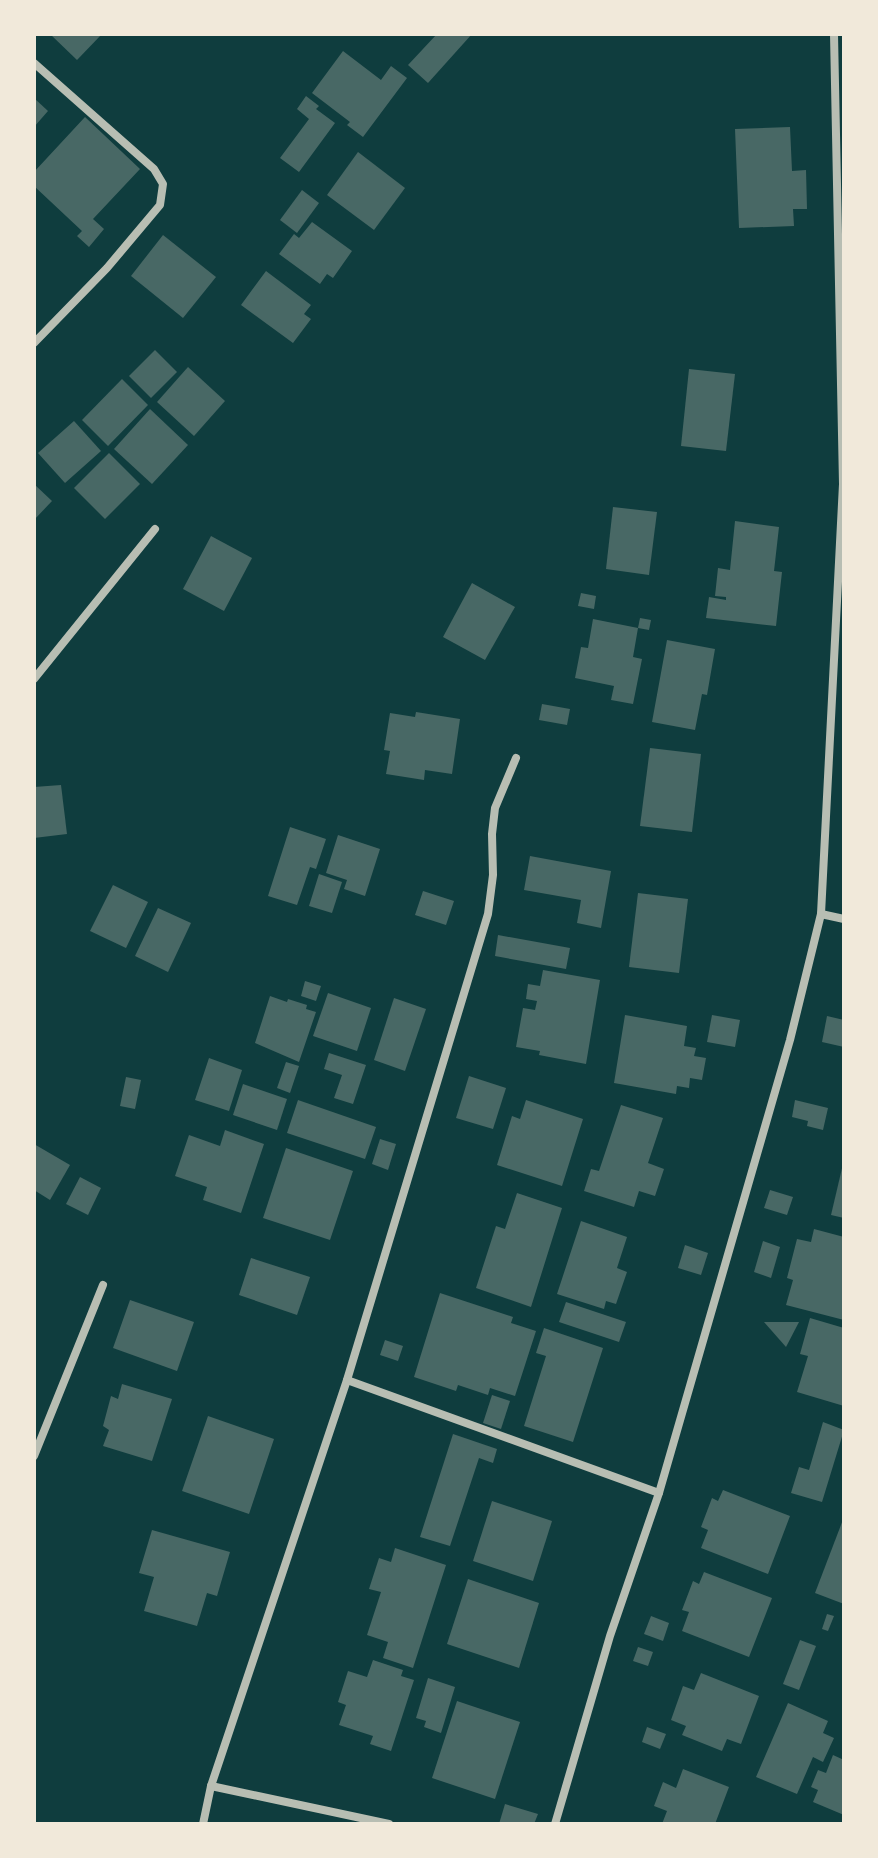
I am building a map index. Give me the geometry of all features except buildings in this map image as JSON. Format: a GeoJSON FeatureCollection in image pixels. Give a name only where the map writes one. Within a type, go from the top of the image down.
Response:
{"type":"FeatureCollection","features":[{"type":"Feature","properties":{"kind":"street"},"geometry":{"type":"LineString","coordinates":[[555,1824],[610,1636],[659,1493],[790,1040],[821,914],[843,484],[834,34]]}},
{"type":"Feature","properties":{"kind":"street"},"geometry":{"type":"LineString","coordinates":[[34,63],[154,169],[163,184],[160,205],[107,268],[34,343]]}},
{"type":"Feature","properties":{"kind":"street"},"geometry":{"type":"LineString","coordinates":[[34,679],[155,529]]}},
{"type":"Feature","properties":{"kind":"street"},"geometry":{"type":"LineString","coordinates":[[203,1824],[211,1786],[347,1380],[488,914],[493,875],[495,808],[516,758]]}},
{"type":"Feature","properties":{"kind":"street"},"geometry":{"type":"LineString","coordinates":[[821,914],[844,919]]}},
{"type":"Feature","properties":{"kind":"street"},"geometry":{"type":"LineString","coordinates":[[34,1456],[103,1285]]}},
{"type":"Feature","properties":{"kind":"street"},"geometry":{"type":"LineString","coordinates":[[347,1380],[659,1493]]}},
{"type":"Feature","properties":{"kind":"street"},"geometry":{"type":"LineString","coordinates":[[211,1786],[389,1824]]}}]}
